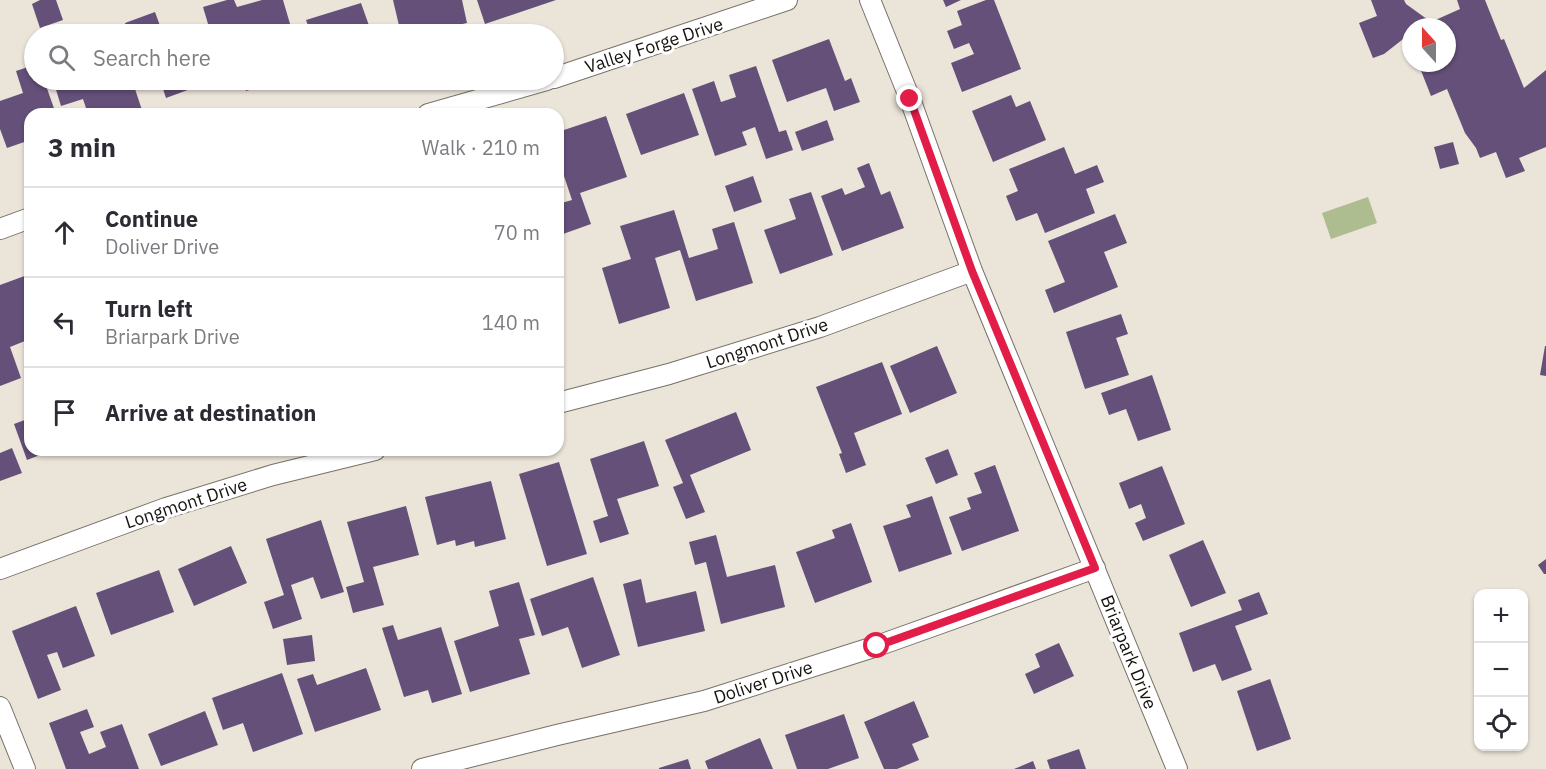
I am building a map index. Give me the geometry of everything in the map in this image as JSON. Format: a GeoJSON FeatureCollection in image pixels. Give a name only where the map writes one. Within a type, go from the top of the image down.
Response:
{"type":"FeatureCollection","features":[{"type":"Feature","properties":{"kind":"street","name":"Valley Forge Drive"},"geometry":{"type":"LineString","coordinates":[[564,75],[788,0]]}},
{"type":"Feature","properties":{"kind":"street","name":"Briarpark Drive"},"geometry":{"type":"LineString","coordinates":[[870,0],[910,99],[972,271],[1177,769]]}},
{"type":"Feature","properties":{"kind":"street"},"geometry":{"type":"LineString","coordinates":[[449,108],[512,90]]}},
{"type":"Feature","properties":{"kind":"street"},"geometry":{"type":"LineString","coordinates":[[0,229],[24,220]]}},
{"type":"Feature","properties":{"kind":"street","name":"Longmont Drive"},"geometry":{"type":"LineString","coordinates":[[564,401],[669,374],[820,327],[972,271]]}},
{"type":"Feature","properties":{"kind":"street","name":"Longmont Drive"},"geometry":{"type":"LineString","coordinates":[[0,569],[166,508],[273,475],[351,456]]}},
{"type":"Feature","properties":{"kind":"street","name":"Doliver Drive"},"geometry":{"type":"LineString","coordinates":[[422,769],[704,701],[877,646],[1095,568]]}},
{"type":"Feature","properties":{"kind":"street"},"geometry":{"type":"LineString","coordinates":[[0,707],[25,769]]}},
{"type":"Feature","properties":{"kind":"green space"},"geometry":{"type":"Polygon","coordinates":[[[1368,197],[1377,223],[1331,239],[1322,213],[1368,197]]]}},
{"type":"Feature","properties":{"kind":"building"},"geometry":{"type":"Polygon","coordinates":[[[40,0],[56,0],[63,20],[52,24],[39,24],[32,4],[40,0]]]}},
{"type":"Feature","properties":{"kind":"building"},"geometry":{"type":"Polygon","coordinates":[[[227,0],[234,0],[237,7],[262,0],[283,0],[290,24],[208,24],[203,7],[227,0]]]}},
{"type":"Feature","properties":{"kind":"building"},"geometry":{"type":"Polygon","coordinates":[[[393,0],[462,0],[467,23],[462,24],[399,24],[393,0]]]}},
{"type":"Feature","properties":{"kind":"building"},"geometry":{"type":"Polygon","coordinates":[[[477,0],[556,0],[485,24],[477,0]]]}},
{"type":"Feature","properties":{"kind":"building"},"geometry":{"type":"Polygon","coordinates":[[[943,0],[961,0],[946,7],[943,0]]]}},
{"type":"Feature","properties":{"kind":"building"},"geometry":{"type":"Polygon","coordinates":[[[986,0],[994,0],[1021,69],[962,92],[951,63],[974,54],[969,43],[954,49],[947,31],[962,25],[957,11],[986,0]]]}},
{"type":"Feature","properties":{"kind":"building"},"geometry":{"type":"Polygon","coordinates":[[[1371,0],[1404,0],[1425,18],[1402,18],[1402,40],[1384,54],[1373,58],[1359,23],[1377,16],[1371,0]]]}},
{"type":"Feature","properties":{"kind":"building"},"geometry":{"type":"Polygon","coordinates":[[[1457,0],[1485,0],[1524,88],[1546,70],[1546,147],[1519,158],[1525,171],[1506,178],[1496,152],[1480,158],[1465,133],[1447,89],[1431,96],[1422,72],[1456,72],[1456,18],[1440,18],[1460,9],[1457,0]]]}},
{"type":"Feature","properties":{"kind":"building"},"geometry":{"type":"Polygon","coordinates":[[[361,3],[368,24],[307,24],[306,20],[361,3]]]}},
{"type":"Feature","properties":{"kind":"building"},"geometry":{"type":"Polygon","coordinates":[[[155,12],[159,24],[125,24],[155,12]]]}},
{"type":"Feature","properties":{"kind":"building"},"geometry":{"type":"Polygon","coordinates":[[[829,39],[845,81],[851,78],[860,102],[834,111],[826,88],[787,102],[772,60],[829,39]]]}},
{"type":"Feature","properties":{"kind":"building"},"geometry":{"type":"Polygon","coordinates":[[[756,66],[779,132],[786,130],[793,150],[766,159],[755,127],[742,132],[747,145],[715,156],[692,89],[714,81],[721,102],[736,97],[729,75],[756,66]]]}},
{"type":"Feature","properties":{"kind":"building"},"geometry":{"type":"Polygon","coordinates":[[[24,68],[24,90],[48,90],[54,108],[24,108],[24,142],[7,148],[0,129],[0,101],[23,93],[16,71],[24,68]]]}},
{"type":"Feature","properties":{"kind":"building"},"geometry":{"type":"Polygon","coordinates":[[[56,90],[135,90],[141,108],[86,108],[83,99],[61,106],[56,90]]]}},
{"type":"Feature","properties":{"kind":"building"},"geometry":{"type":"Polygon","coordinates":[[[163,90],[188,90],[166,98],[163,90]]]}},
{"type":"Feature","properties":{"kind":"building"},"geometry":{"type":"Polygon","coordinates":[[[684,93],[699,135],[641,155],[626,114],[684,93]]]}},
{"type":"Feature","properties":{"kind":"building"},"geometry":{"type":"Polygon","coordinates":[[[1011,95],[1016,107],[1030,101],[1046,140],[993,162],[972,111],[1011,95]]]}},
{"type":"Feature","properties":{"kind":"building"},"geometry":{"type":"Polygon","coordinates":[[[606,116],[627,177],[580,193],[591,224],[564,234],[564,202],[572,200],[564,176],[564,130],[606,116]]]}},
{"type":"Feature","properties":{"kind":"building"},"geometry":{"type":"Polygon","coordinates":[[[827,120],[834,140],[802,151],[795,132],[827,120]]]}},
{"type":"Feature","properties":{"kind":"building"},"geometry":{"type":"Polygon","coordinates":[[[1453,142],[1459,164],[1440,169],[1434,147],[1453,142]]]}},
{"type":"Feature","properties":{"kind":"building"},"geometry":{"type":"Polygon","coordinates":[[[1064,147],[1075,174],[1097,165],[1104,182],[1086,189],[1095,213],[1045,233],[1037,213],[1016,221],[1006,196],[1018,191],[1009,169],[1064,147]]]}},
{"type":"Feature","properties":{"kind":"building"},"geometry":{"type":"Polygon","coordinates":[[[869,163],[881,195],[890,191],[904,228],[842,251],[821,196],[842,188],[845,195],[865,187],[857,168],[869,163]]]}},
{"type":"Feature","properties":{"kind":"building"},"geometry":{"type":"Polygon","coordinates":[[[753,176],[762,202],[734,212],[725,186],[753,176]]]}},
{"type":"Feature","properties":{"kind":"building"},"geometry":{"type":"Polygon","coordinates":[[[811,192],[833,255],[780,274],[764,230],[796,219],[789,199],[811,192]]]}},
{"type":"Feature","properties":{"kind":"building"},"geometry":{"type":"Polygon","coordinates":[[[674,210],[689,258],[718,249],[712,229],[734,222],[753,283],[696,301],[680,250],[655,258],[670,308],[619,324],[602,268],[631,259],[620,226],[674,210]]]}},
{"type":"Feature","properties":{"kind":"building"},"geometry":{"type":"Polygon","coordinates":[[[1115,214],[1127,243],[1104,252],[1118,287],[1054,313],[1045,290],[1065,282],[1048,241],[1115,214]]]}},
{"type":"Feature","properties":{"kind":"building"},"geometry":{"type":"Polygon","coordinates":[[[24,276],[24,341],[10,347],[21,378],[0,386],[0,285],[24,276]]]}},
{"type":"Feature","properties":{"kind":"building"},"geometry":{"type":"Polygon","coordinates":[[[1121,314],[1128,334],[1116,338],[1129,375],[1085,389],[1066,332],[1121,314]]]}},
{"type":"Feature","properties":{"kind":"building"},"geometry":{"type":"Polygon","coordinates":[[[937,346],[957,393],[910,413],[890,366],[937,346]]]}},
{"type":"Feature","properties":{"kind":"building"},"geometry":{"type":"Polygon","coordinates":[[[1546,346],[1546,376],[1540,375],[1546,346]]]}},
{"type":"Feature","properties":{"kind":"building"},"geometry":{"type":"Polygon","coordinates":[[[882,362],[902,414],[854,433],[866,465],[846,473],[839,454],[842,453],[816,387],[882,362]]]}},
{"type":"Feature","properties":{"kind":"building"},"geometry":{"type":"Polygon","coordinates":[[[1152,375],[1171,430],[1138,441],[1126,409],[1109,415],[1101,393],[1152,375]]]}},
{"type":"Feature","properties":{"kind":"building"},"geometry":{"type":"Polygon","coordinates":[[[736,412],[751,450],[690,475],[705,512],[686,519],[673,487],[683,483],[665,440],[736,412]]]}},
{"type":"Feature","properties":{"kind":"building"},"geometry":{"type":"Polygon","coordinates":[[[24,420],[24,452],[14,424],[24,420]]]}},
{"type":"Feature","properties":{"kind":"building"},"geometry":{"type":"Polygon","coordinates":[[[644,441],[659,486],[617,499],[629,534],[600,543],[593,521],[608,516],[590,459],[644,441]]]}},
{"type":"Feature","properties":{"kind":"building"},"geometry":{"type":"Polygon","coordinates":[[[12,448],[22,473],[0,481],[0,453],[12,448]]]}},
{"type":"Feature","properties":{"kind":"building"},"geometry":{"type":"Polygon","coordinates":[[[948,449],[958,475],[936,484],[925,458],[948,449]]]}},
{"type":"Feature","properties":{"kind":"building"},"geometry":{"type":"Polygon","coordinates":[[[26,456],[37,456],[27,460],[26,456]]]}},
{"type":"Feature","properties":{"kind":"building"},"geometry":{"type":"Polygon","coordinates":[[[559,462],[587,554],[547,566],[519,474],[559,462]]]}},
{"type":"Feature","properties":{"kind":"building"},"geometry":{"type":"Polygon","coordinates":[[[995,465],[1019,531],[962,551],[949,517],[971,509],[967,498],[982,493],[974,473],[995,465]]]}},
{"type":"Feature","properties":{"kind":"building"},"geometry":{"type":"Polygon","coordinates":[[[1162,466],[1185,524],[1143,541],[1135,523],[1146,518],[1141,504],[1129,509],[1119,483],[1162,466]]]}},
{"type":"Feature","properties":{"kind":"building"},"geometry":{"type":"Polygon","coordinates":[[[491,481],[506,539],[475,547],[474,541],[456,546],[455,540],[437,545],[425,497],[491,481]]]}},
{"type":"Feature","properties":{"kind":"building"},"geometry":{"type":"Polygon","coordinates":[[[932,496],[952,554],[899,572],[883,526],[911,517],[906,505],[932,496]]]}},
{"type":"Feature","properties":{"kind":"building"},"geometry":{"type":"Polygon","coordinates":[[[406,506],[419,555],[373,567],[384,605],[353,613],[346,587],[364,582],[347,522],[406,506]]]}},
{"type":"Feature","properties":{"kind":"building"},"geometry":{"type":"Polygon","coordinates":[[[321,520],[344,592],[321,599],[313,577],[291,585],[302,619],[273,629],[264,602],[284,595],[266,539],[321,520]]]}},
{"type":"Feature","properties":{"kind":"building"},"geometry":{"type":"Polygon","coordinates":[[[851,523],[872,582],[815,603],[796,552],[835,538],[832,530],[851,523]]]}},
{"type":"Feature","properties":{"kind":"building"},"geometry":{"type":"Polygon","coordinates":[[[716,535],[727,577],[775,565],[785,607],[721,624],[706,562],[695,565],[689,542],[716,535]]]}},
{"type":"Feature","properties":{"kind":"building"},"geometry":{"type":"Polygon","coordinates":[[[1203,540],[1226,593],[1191,607],[1169,555],[1203,540]]]}},
{"type":"Feature","properties":{"kind":"building"},"geometry":{"type":"Polygon","coordinates":[[[231,546],[247,583],[194,606],[178,569],[231,546]]]}},
{"type":"Feature","properties":{"kind":"building"},"geometry":{"type":"Polygon","coordinates":[[[1546,559],[1546,574],[1544,574],[1538,565],[1546,559]]]}},
{"type":"Feature","properties":{"kind":"building"},"geometry":{"type":"Polygon","coordinates":[[[159,570],[174,612],[111,635],[96,593],[159,570]]]}},
{"type":"Feature","properties":{"kind":"building"},"geometry":{"type":"Polygon","coordinates":[[[593,577],[620,655],[582,668],[568,627],[542,636],[530,599],[593,577]]]}},
{"type":"Feature","properties":{"kind":"building"},"geometry":{"type":"Polygon","coordinates":[[[641,579],[646,603],[696,591],[705,631],[638,647],[623,584],[641,579]]]}},
{"type":"Feature","properties":{"kind":"building"},"geometry":{"type":"Polygon","coordinates":[[[519,582],[535,635],[519,639],[530,674],[470,692],[454,641],[499,626],[489,591],[519,582]]]}},
{"type":"Feature","properties":{"kind":"building"},"geometry":{"type":"Polygon","coordinates":[[[1259,592],[1268,614],[1235,626],[1252,670],[1222,681],[1215,664],[1193,672],[1179,633],[1242,610],[1238,600],[1259,592]]]}},
{"type":"Feature","properties":{"kind":"building"},"geometry":{"type":"Polygon","coordinates":[[[76,606],[95,656],[63,668],[57,652],[47,655],[61,690],[38,699],[12,631],[76,606]]]}},
{"type":"Feature","properties":{"kind":"building"},"geometry":{"type":"Polygon","coordinates":[[[393,625],[398,640],[441,627],[462,694],[432,703],[428,690],[404,697],[382,628],[393,625]]]}},
{"type":"Feature","properties":{"kind":"building"},"geometry":{"type":"Polygon","coordinates":[[[312,635],[315,661],[287,665],[283,639],[312,635]]]}},
{"type":"Feature","properties":{"kind":"building"},"geometry":{"type":"Polygon","coordinates":[[[1059,643],[1074,676],[1034,694],[1025,674],[1040,667],[1035,654],[1059,643]]]}},
{"type":"Feature","properties":{"kind":"building"},"geometry":{"type":"Polygon","coordinates":[[[366,668],[381,710],[315,732],[297,679],[313,674],[317,685],[366,668]]]}},
{"type":"Feature","properties":{"kind":"building"},"geometry":{"type":"Polygon","coordinates":[[[282,673],[303,734],[253,752],[243,723],[223,730],[212,698],[282,673]]]}},
{"type":"Feature","properties":{"kind":"building"},"geometry":{"type":"Polygon","coordinates":[[[1270,679],[1291,739],[1257,751],[1237,691],[1270,679]]]}},
{"type":"Feature","properties":{"kind":"building"},"geometry":{"type":"Polygon","coordinates":[[[914,701],[929,737],[912,744],[919,760],[897,769],[884,769],[864,722],[914,701]]]}},
{"type":"Feature","properties":{"kind":"building"},"geometry":{"type":"Polygon","coordinates":[[[87,709],[94,727],[80,732],[89,754],[106,747],[100,732],[122,724],[139,769],[66,769],[49,723],[87,709]]]}},
{"type":"Feature","properties":{"kind":"building"},"geometry":{"type":"Polygon","coordinates":[[[205,711],[218,745],[161,766],[148,734],[205,711]]]}},
{"type":"Feature","properties":{"kind":"building"},"geometry":{"type":"Polygon","coordinates":[[[844,714],[859,758],[828,769],[797,769],[785,735],[844,714]]]}},
{"type":"Feature","properties":{"kind":"building"},"geometry":{"type":"Polygon","coordinates":[[[760,738],[773,769],[708,769],[705,761],[760,738]]]}},
{"type":"Feature","properties":{"kind":"building"},"geometry":{"type":"Polygon","coordinates":[[[1079,749],[1086,769],[1050,769],[1047,760],[1079,749]]]}},
{"type":"Feature","properties":{"kind":"building"},"geometry":{"type":"Polygon","coordinates":[[[688,759],[691,769],[659,769],[659,768],[688,759]]]}},
{"type":"Feature","properties":{"kind":"building"},"geometry":{"type":"Polygon","coordinates":[[[1033,761],[1036,769],[1014,769],[1033,761]]]}},
{"type":"Feature","properties":{"kind":"route"},"geometry":{"type":"LineString","coordinates":[[877,646],[1095,568],[972,271],[910,99]]}}]}
